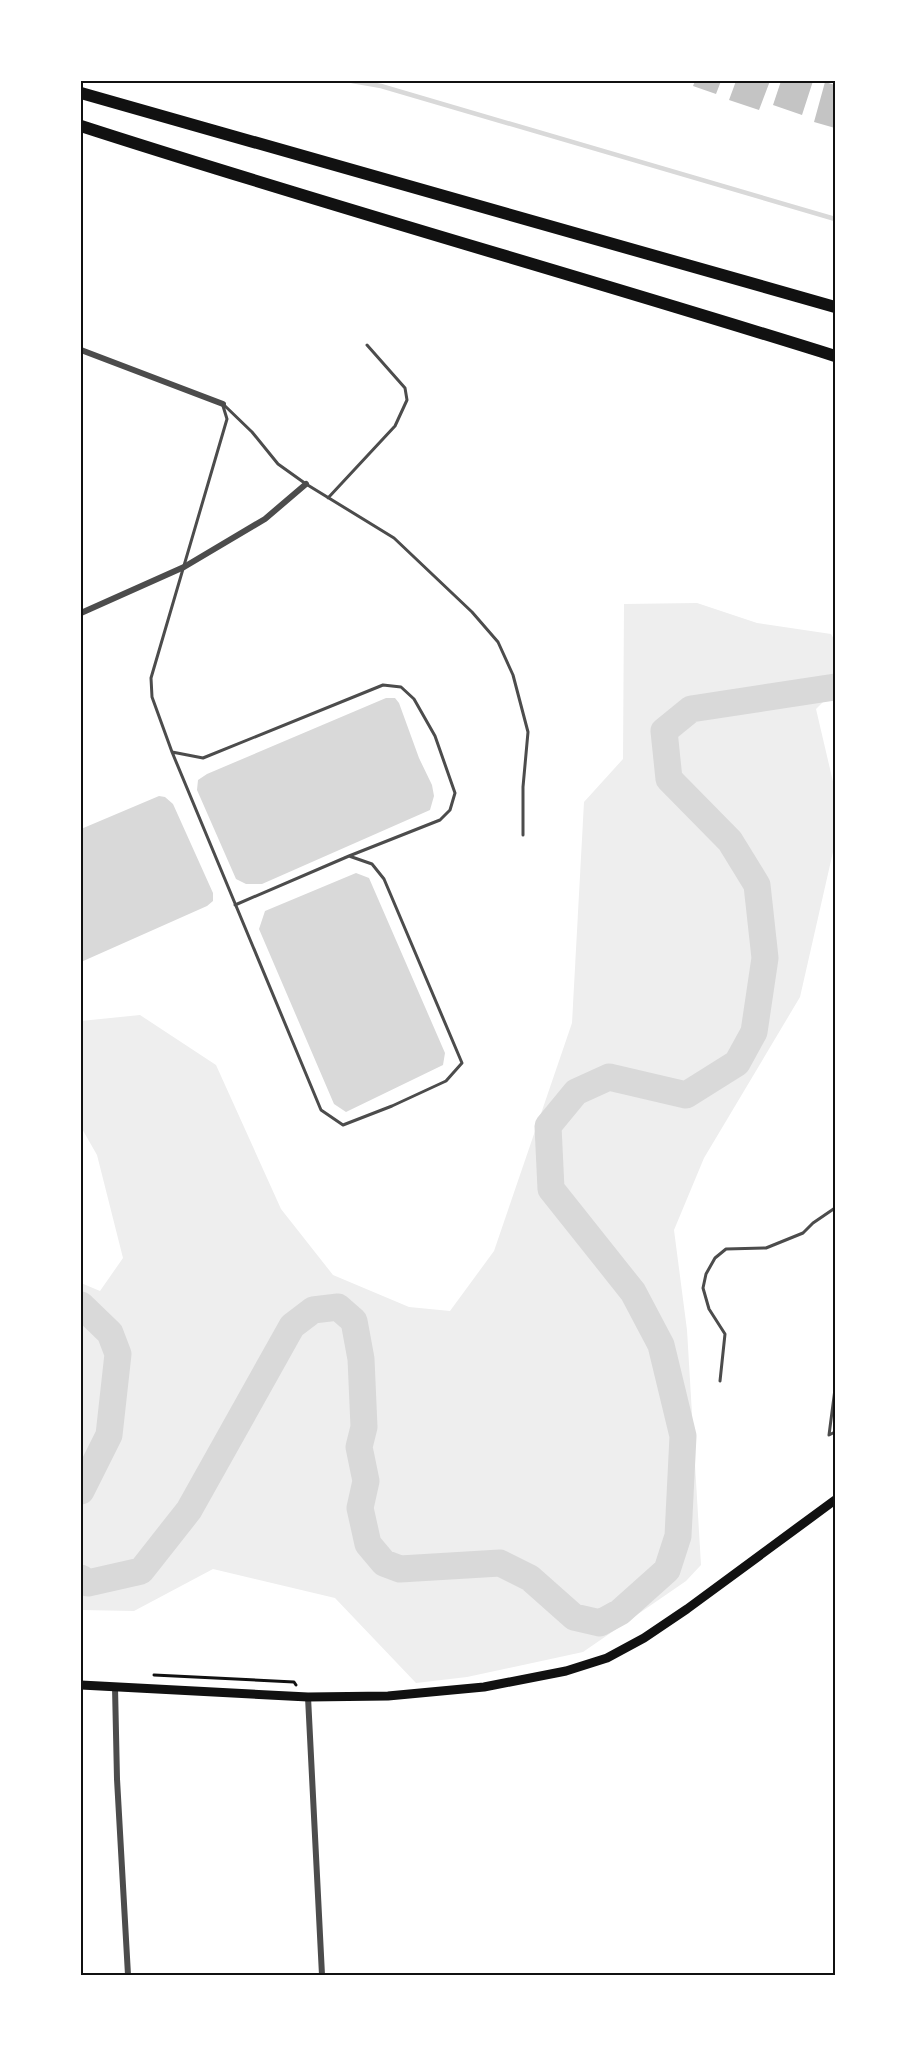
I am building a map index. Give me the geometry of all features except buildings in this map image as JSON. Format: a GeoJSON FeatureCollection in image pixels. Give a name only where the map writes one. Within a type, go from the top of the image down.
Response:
{"type":"FeatureCollection","features":[{"type":"Feature","properties":{"kind":"highway"},"geometry":{"type":"LineString","coordinates":[[81,93],[835,307]]}},
{"type":"Feature","properties":{"kind":"highway"},"geometry":{"type":"LineString","coordinates":[[81,126],[366,215],[835,356]]}},
{"type":"Feature","properties":{"kind":"main road"},"geometry":{"type":"LineString","coordinates":[[81,1685],[308,1697],[388,1696],[465,1689],[533,1679],[596,1662],[633,1645],[835,1500]]}},
{"type":"Feature","properties":{"kind":"street"},"geometry":{"type":"LineString","coordinates":[[81,350],[223,404]]}},
{"type":"Feature","properties":{"kind":"street"},"geometry":{"type":"LineString","coordinates":[[81,613],[184,567],[265,519],[306,484]]}},
{"type":"Feature","properties":{"kind":"street"},"geometry":{"type":"LineString","coordinates":[[115,1687],[128,1975]]}},
{"type":"Feature","properties":{"kind":"street"},"geometry":{"type":"LineString","coordinates":[[308,1697],[322,1975]]}},
{"type":"Feature","properties":{"kind":"lane"},"geometry":{"type":"LineString","coordinates":[[328,498],[395,426],[407,400],[405,388],[367,345]]}},
{"type":"Feature","properties":{"kind":"lane"},"geometry":{"type":"LineString","coordinates":[[223,404],[252,432],[278,464],[306,484],[394,538],[472,612],[498,642],[513,675],[528,732],[523,787],[523,835]]}},
{"type":"Feature","properties":{"kind":"lane"},"geometry":{"type":"LineString","coordinates":[[223,404],[227,419],[151,678],[152,697],[172,752],[321,1110],[343,1125],[446,1081],[462,1063],[384,879],[372,864],[349,856]]}},
{"type":"Feature","properties":{"kind":"lane"},"geometry":{"type":"LineString","coordinates":[[172,752],[203,758],[383,685],[401,687],[414,699],[435,736],[455,793],[450,810],[440,820],[235,905]]}},
{"type":"Feature","properties":{"kind":"lane"},"geometry":{"type":"LineString","coordinates":[[720,1381],[724,1335],[709,1309],[703,1288],[706,1274],[715,1258],[726,1249],[766,1248],[803,1233],[835,1208]]}},
{"type":"Feature","properties":{"kind":"lane"},"geometry":{"type":"LineString","coordinates":[[835,1389],[828,1435],[835,1432]]}},
{"type":"Feature","properties":{"kind":"shaded area"},"geometry":{"type":"Polygon","coordinates":[[[697,603],[757,623],[831,634],[835,641],[835,690],[816,709],[834,786],[835,843],[800,997],[704,1158],[674,1230],[687,1330],[701,1565],[686,1581],[583,1652],[467,1677],[416,1683],[335,1598],[213,1569],[134,1611],[82,1610],[81,1283],[100,1291],[123,1258],[97,1155],[81,1127],[81,1021],[140,1015],[216,1065],[281,1209],[333,1275],[409,1307],[450,1311],[494,1251],[572,1023],[584,802],[623,759],[624,604],[697,603]]]}},
{"type":"Feature","properties":{"kind":"shaded area"},"geometry":{"type":"Polygon","coordinates":[[[386,698],[395,698],[399,703],[419,758],[432,785],[434,796],[430,810],[262,884],[246,884],[236,879],[197,790],[198,780],[207,774],[386,698]]]}},
{"type":"Feature","properties":{"kind":"shaded area"},"geometry":{"type":"Polygon","coordinates":[[[159,796],[165,797],[173,804],[213,893],[213,901],[207,906],[81,962],[81,829],[159,796]]]}},
{"type":"Feature","properties":{"kind":"shaded area"},"geometry":{"type":"Polygon","coordinates":[[[356,873],[369,878],[445,1053],[443,1065],[346,1112],[334,1104],[259,929],[265,911],[356,873]]]}},
{"type":"Feature","properties":{"kind":"waterway"},"geometry":{"type":"LineString","coordinates":[[352,81],[381,86],[835,219]]}},
{"type":"Feature","properties":{"kind":"waterway"},"geometry":{"type":"LineString","coordinates":[[81,1578],[88,1583],[141,1571],[189,1510],[292,1326],[313,1310],[338,1307],[354,1321],[361,1359],[364,1427],[359,1447],[366,1481],[360,1508],[368,1544],[384,1563],[400,1569],[500,1563],[530,1578],[574,1617],[600,1623],[620,1612],[667,1570],[678,1536],[683,1436],[661,1345],[633,1292],[551,1189],[548,1126],[576,1092],[609,1077],[686,1095],[737,1063],[754,1032],[765,958],[757,885],[730,841],[669,779],[664,731],[691,709],[835,687]]}},
{"type":"Feature","properties":{"kind":"waterway"},"geometry":{"type":"LineString","coordinates":[[81,1305],[110,1333],[118,1354],[109,1435],[81,1491]]}}]}
